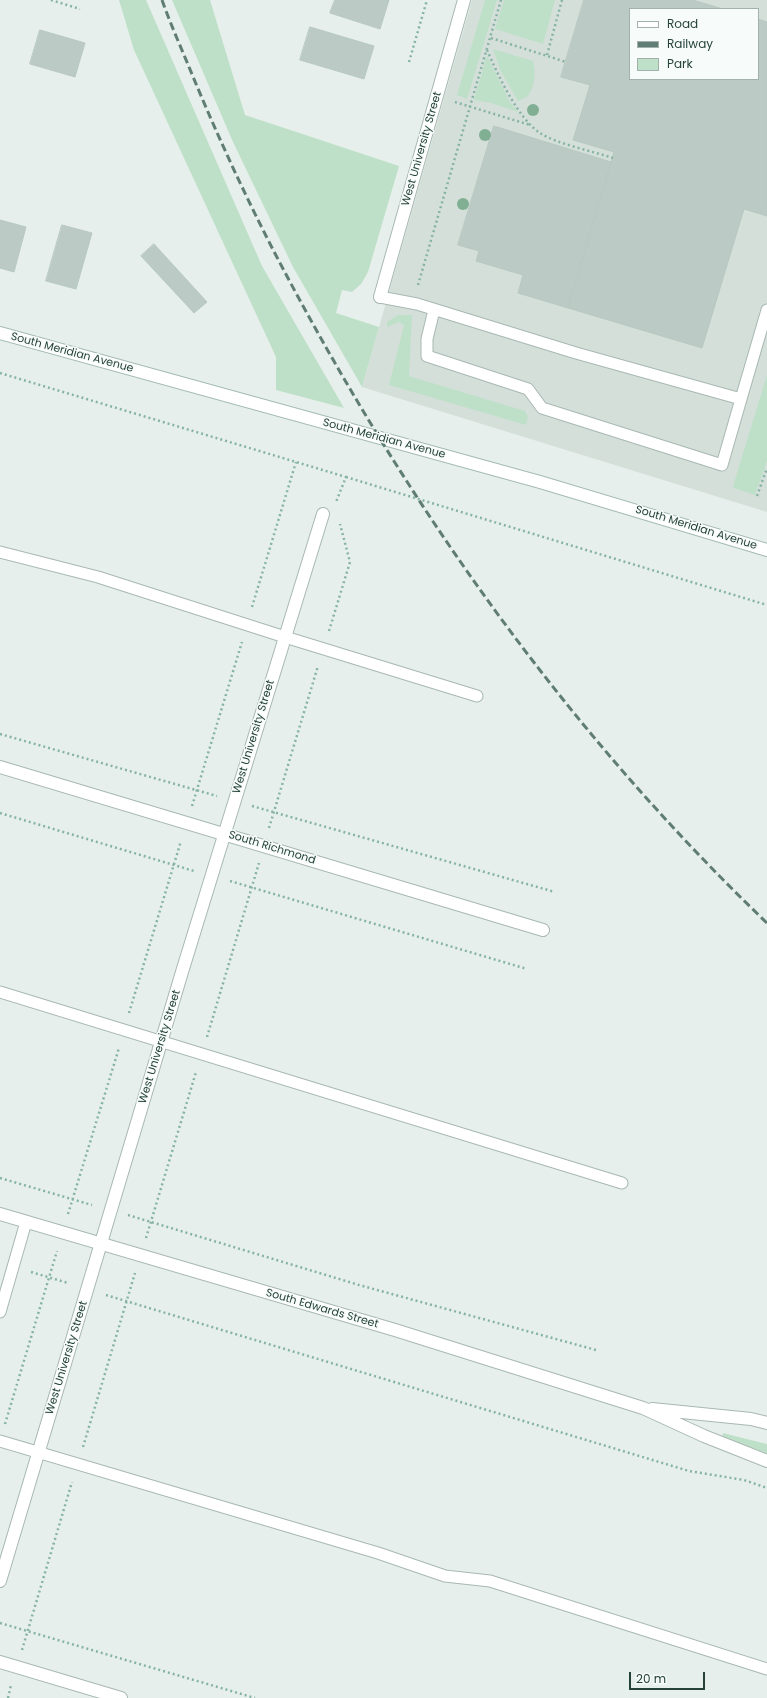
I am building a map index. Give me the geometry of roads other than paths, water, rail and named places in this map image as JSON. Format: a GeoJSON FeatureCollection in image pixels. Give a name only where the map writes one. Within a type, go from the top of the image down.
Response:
{"type":"FeatureCollection","features":[{"type":"Feature","properties":{"kind":"street","name":"West University Street"},"geometry":{"type":"LineString","coordinates":[[380,297],[464,0]]}},
{"type":"Feature","properties":{"kind":"street","name":"South Meridian Avenue"},"geometry":{"type":"LineString","coordinates":[[0,333],[540,482],[767,550]]}},
{"type":"Feature","properties":{"kind":"street","name":"West University Street"},"geometry":{"type":"LineString","coordinates":[[0,1581],[161,1042],[323,514]]}},
{"type":"Feature","properties":{"kind":"street","name":"South Richmond"},"geometry":{"type":"LineString","coordinates":[[0,767],[543,930]]}},
{"type":"Feature","properties":{"kind":"street","name":"South Edwards Street"},"geometry":{"type":"LineString","coordinates":[[0,1214],[395,1330],[643,1408]]}},
{"type":"Feature","properties":{"kind":"street"},"geometry":{"type":"LineString","coordinates":[[643,1408],[750,1419],[767,1423]]}},
{"type":"Feature","properties":{"kind":"street"},"geometry":{"type":"LineString","coordinates":[[643,1408],[704,1436],[767,1461]]}},
{"type":"Feature","properties":{"kind":"street"},"geometry":{"type":"LineString","coordinates":[[0,1662],[121,1698]]}},
{"type":"Feature","properties":{"kind":"lane"},"geometry":{"type":"LineString","coordinates":[[380,297],[417,304],[576,353],[741,399]]}},
{"type":"Feature","properties":{"kind":"lane"},"geometry":{"type":"LineString","coordinates":[[434,310],[427,339],[427,356],[528,389],[542,408],[722,465],[767,310]]}},
{"type":"Feature","properties":{"kind":"lane"},"geometry":{"type":"LineString","coordinates":[[0,552],[98,578],[477,696]]}},
{"type":"Feature","properties":{"kind":"lane"},"geometry":{"type":"LineString","coordinates":[[0,992],[622,1183]]}},
{"type":"Feature","properties":{"kind":"lane"},"geometry":{"type":"LineString","coordinates":[[0,1312],[26,1222]]}},
{"type":"Feature","properties":{"kind":"lane"},"geometry":{"type":"LineString","coordinates":[[0,1441],[378,1553],[445,1576],[490,1581],[767,1669]]}},
{"type":"Feature","properties":{"kind":"railway"},"geometry":{"type":"LineString","coordinates":[[162,0],[200,94],[224,148],[275,254],[338,368],[390,455],[445,539],[502,621],[564,700],[628,777],[696,851],[767,923]]}}]}
